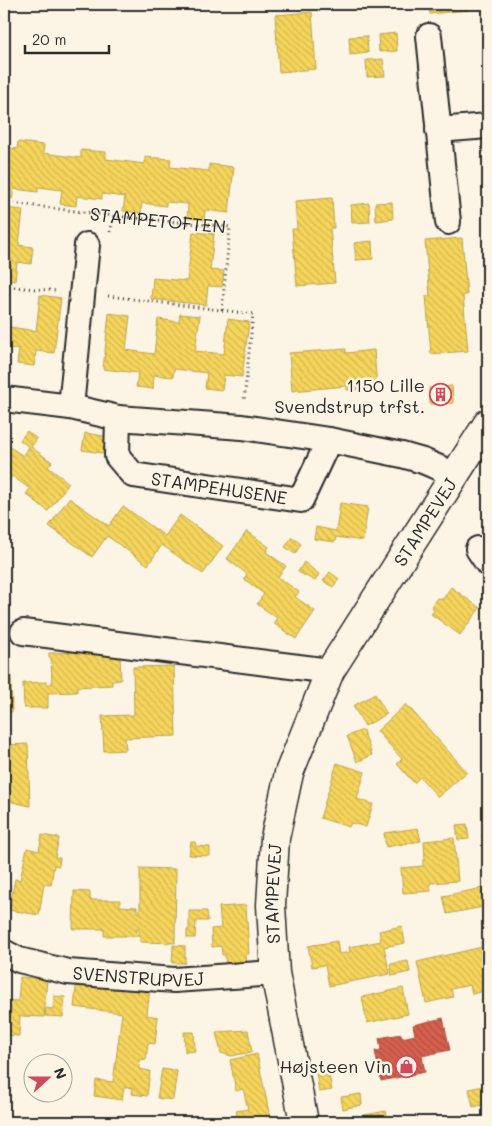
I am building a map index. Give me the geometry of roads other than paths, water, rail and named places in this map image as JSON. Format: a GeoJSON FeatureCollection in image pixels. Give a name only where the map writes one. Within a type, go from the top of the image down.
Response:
{"type":"FeatureCollection","features":[{"type":"Feature","properties":{"kind":"street"},"geometry":{"type":"LineString","coordinates":[[429,36],[448,222]]}},
{"type":"Feature","properties":{"kind":"street"},"geometry":{"type":"LineString","coordinates":[[438,130],[488,126]]}},
{"type":"Feature","properties":{"kind":"street","name":"STAMPETOFTEN"},"geometry":{"type":"LineString","coordinates":[[71,407],[87,245]]}},
{"type":"Feature","properties":{"kind":"street"},"geometry":{"type":"LineString","coordinates":[[4,399],[71,407],[118,418],[242,427],[329,440],[409,457],[456,475]]}},
{"type":"Feature","properties":{"kind":"street","name":"STAMPEHUSENE"},"geometry":{"type":"LineString","coordinates":[[118,418],[118,456],[133,475],[301,500],[329,440]]}},
{"type":"Feature","properties":{"kind":"street","name":"STAMPEVEJ"},"geometry":{"type":"LineString","coordinates":[[304,1122],[275,973],[271,905],[275,838],[289,773],[330,671],[488,423]]}},
{"type":"Feature","properties":{"kind":"street"},"geometry":{"type":"LineString","coordinates":[[23,632],[330,671]]}},
{"type":"Feature","properties":{"kind":"street","name":"SVENSTRUPVEJ"},"geometry":{"type":"LineString","coordinates":[[4,952],[19,960],[68,972],[174,980],[275,973]]}},
{"type":"Feature","properties":{"kind":"place","name":"1150 Lille Svendstrup trfst."},"geometry":{"type":"Point","coordinates":[441,395]}},
{"type":"Feature","properties":{"kind":"place","name":"Højsteen Vin"},"geometry":{"type":"Point","coordinates":[407,1066]}}]}
